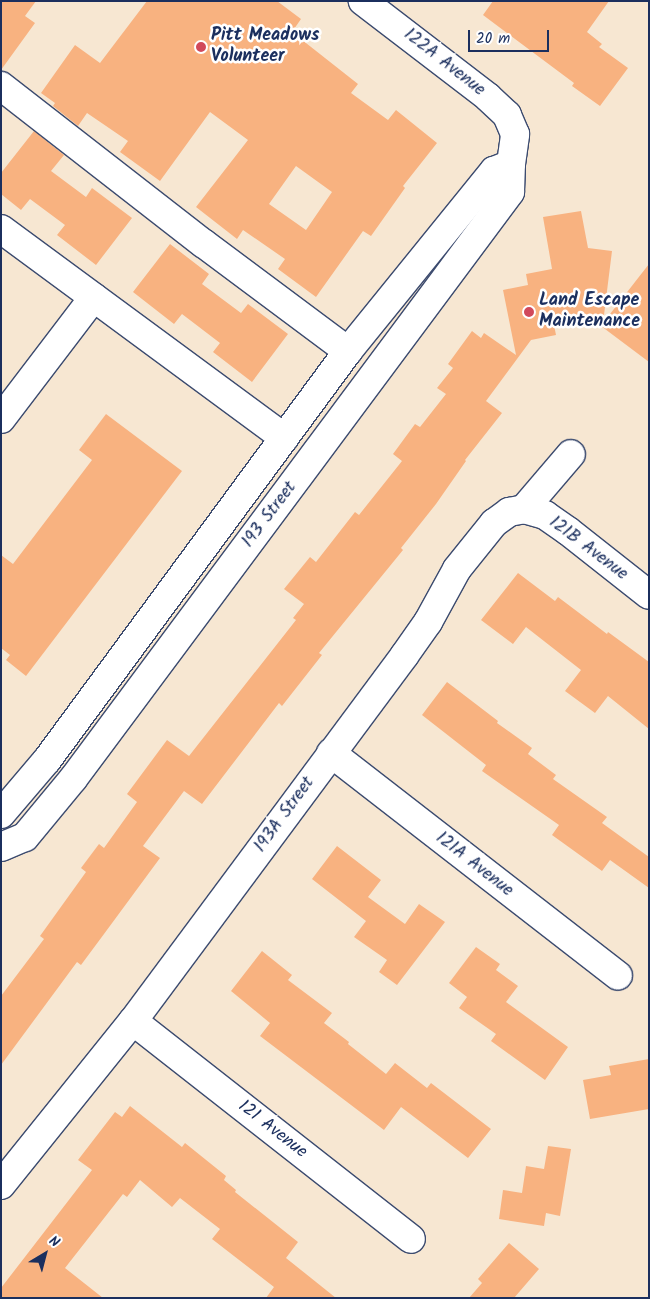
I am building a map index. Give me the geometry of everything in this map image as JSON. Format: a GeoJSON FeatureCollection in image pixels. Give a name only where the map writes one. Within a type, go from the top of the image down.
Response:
{"type":"FeatureCollection","features":[{"type":"Feature","properties":{"kind":"street","name":"122A Avenue"},"geometry":{"type":"LineString","coordinates":[[364,1],[488,97],[507,115],[515,134]]}},
{"type":"Feature","properties":{"kind":"street"},"geometry":{"type":"LineString","coordinates":[[1,86],[203,243],[348,351]]}},
{"type":"Feature","properties":{"kind":"street","name":"193 Street"},"geometry":{"type":"LineString","coordinates":[[1,847],[25,837],[73,780],[510,192],[515,134]]}},
{"type":"Feature","properties":{"kind":"street","name":"193 Street"},"geometry":{"type":"LineString","coordinates":[[1,814],[46,760],[348,351],[494,171],[511,164]]}},
{"type":"Feature","properties":{"kind":"street"},"geometry":{"type":"LineString","coordinates":[[1,229],[284,438]]}},
{"type":"Feature","properties":{"kind":"street"},"geometry":{"type":"LineString","coordinates":[[1,419],[94,297]]}},
{"type":"Feature","properties":{"kind":"street","name":"193A Street"},"geometry":{"type":"LineString","coordinates":[[1,1184],[132,1021],[428,622],[457,569],[494,523],[509,512],[524,509],[571,454]]}},
{"type":"Feature","properties":{"kind":"street","name":"121B Avenue"},"geometry":{"type":"LineString","coordinates":[[524,509],[545,515],[649,595]]}},
{"type":"Feature","properties":{"kind":"street","name":"121A Avenue"},"geometry":{"type":"LineString","coordinates":[[330,753],[618,976]]}},
{"type":"Feature","properties":{"kind":"street","name":"121 Avenue"},"geometry":{"type":"LineString","coordinates":[[132,1021],[411,1239]]}},
{"type":"Feature","properties":{"kind":"building"},"geometry":{"type":"Polygon","coordinates":[[[1,1],[36,1],[25,16],[35,23],[1,70],[1,1]]]}},
{"type":"Feature","properties":{"kind":"building"},"geometry":{"type":"Polygon","coordinates":[[[147,1],[277,1],[301,19],[292,32],[358,84],[351,93],[388,120],[396,110],[437,143],[403,186],[405,188],[371,236],[363,231],[316,297],[278,269],[285,259],[243,230],[237,239],[196,207],[248,140],[210,112],[160,181],[120,152],[128,141],[87,113],[78,126],[53,106],[55,103],[41,93],[75,45],[100,63],[147,1]],[[296,166],[269,204],[306,230],[332,192],[296,166]]]}},
{"type":"Feature","properties":{"kind":"building"},"geometry":{"type":"Polygon","coordinates":[[[493,1],[609,1],[587,32],[602,44],[599,47],[628,68],[600,106],[572,86],[574,83],[483,15],[493,1]]]}},
{"type":"Feature","properties":{"kind":"building"},"geometry":{"type":"Polygon","coordinates":[[[34,131],[64,155],[51,171],[86,197],[92,188],[132,218],[96,265],[57,235],[65,225],[30,199],[21,210],[1,194],[1,173],[34,131]]]}},
{"type":"Feature","properties":{"kind":"building"},"geometry":{"type":"Polygon","coordinates":[[[581,211],[588,248],[612,251],[603,323],[649,264],[649,362],[601,326],[553,320],[556,335],[531,340],[486,401],[502,413],[465,460],[436,504],[401,548],[403,550],[319,653],[322,655],[282,706],[279,703],[202,804],[184,791],[143,846],[160,858],[81,965],[77,962],[1,1065],[1,996],[44,939],[40,936],[86,872],[81,868],[99,844],[104,848],[137,802],[127,794],[167,740],[189,756],[296,620],[293,618],[304,604],[284,589],[310,557],[316,562],[355,512],[359,515],[402,461],[393,454],[415,424],[420,427],[446,394],[437,388],[453,368],[448,364],[472,331],[481,338],[484,333],[516,355],[503,290],[528,285],[526,274],[552,269],[543,217],[581,211]]]}},
{"type":"Feature","properties":{"kind":"building"},"geometry":{"type":"Polygon","coordinates":[[[170,244],[209,274],[202,284],[241,313],[248,304],[288,334],[252,382],[213,352],[220,343],[182,314],[174,324],[133,292],[170,244]]]}},
{"type":"Feature","properties":{"kind":"building"},"geometry":{"type":"Polygon","coordinates":[[[106,414],[182,471],[26,676],[6,660],[10,655],[1,648],[1,555],[13,564],[92,460],[79,450],[106,414]]]}},
{"type":"Feature","properties":{"kind":"building"},"geometry":{"type":"Polygon","coordinates":[[[518,573],[555,601],[558,597],[607,634],[608,632],[649,662],[649,729],[608,696],[595,713],[565,691],[581,670],[526,627],[513,644],[481,620],[518,573]]]}},
{"type":"Feature","properties":{"kind":"building"},"geometry":{"type":"Polygon","coordinates":[[[447,682],[498,721],[497,723],[532,748],[528,754],[556,775],[553,779],[607,817],[602,823],[649,857],[649,888],[610,860],[602,871],[552,835],[559,825],[482,771],[486,765],[422,715],[447,682]]]}},
{"type":"Feature","properties":{"kind":"building"},"geometry":{"type":"Polygon","coordinates":[[[337,846],[381,880],[368,897],[405,924],[419,904],[445,922],[397,985],[379,972],[387,960],[354,937],[366,921],[312,879],[337,846]]]}},
{"type":"Feature","properties":{"kind":"building"},"geometry":{"type":"Polygon","coordinates":[[[476,947],[500,964],[496,970],[518,986],[506,1002],[568,1047],[545,1080],[491,1041],[496,1034],[459,1008],[467,997],[449,983],[476,947]]]}},
{"type":"Feature","properties":{"kind":"building"},"geometry":{"type":"Polygon","coordinates":[[[262,951],[292,975],[288,980],[332,1013],[324,1023],[386,1074],[395,1063],[427,1088],[431,1083],[491,1129],[468,1158],[401,1107],[384,1130],[260,1036],[270,1023],[231,991],[262,951]]]}},
{"type":"Feature","properties":{"kind":"building"},"geometry":{"type":"Polygon","coordinates":[[[649,1059],[649,1109],[590,1119],[583,1080],[611,1075],[609,1066],[649,1059]]]}},
{"type":"Feature","properties":{"kind":"building"},"geometry":{"type":"Polygon","coordinates":[[[130,1106],[182,1147],[185,1143],[226,1176],[224,1180],[236,1190],[235,1192],[298,1242],[286,1258],[336,1298],[266,1298],[274,1287],[212,1239],[220,1229],[180,1198],[172,1207],[140,1180],[127,1197],[123,1194],[65,1268],[103,1298],[1,1298],[1,1288],[92,1170],[78,1160],[115,1112],[122,1117],[130,1106]]]}},
{"type":"Feature","properties":{"kind":"building"},"geometry":{"type":"Polygon","coordinates":[[[548,1146],[571,1149],[560,1216],[546,1213],[544,1226],[499,1219],[503,1190],[522,1193],[526,1166],[544,1169],[548,1146]]]}},
{"type":"Feature","properties":{"kind":"building"},"geometry":{"type":"Polygon","coordinates":[[[509,1243],[539,1269],[514,1298],[469,1298],[482,1283],[478,1279],[509,1243]]]}},
{"type":"Feature","properties":{"kind":"place","name":"Pitt Meadows Volunteer"},"geometry":{"type":"Point","coordinates":[201,47]}},
{"type":"Feature","properties":{"kind":"place","name":"Land Escape Maintenance"},"geometry":{"type":"Point","coordinates":[529,312]}}]}
